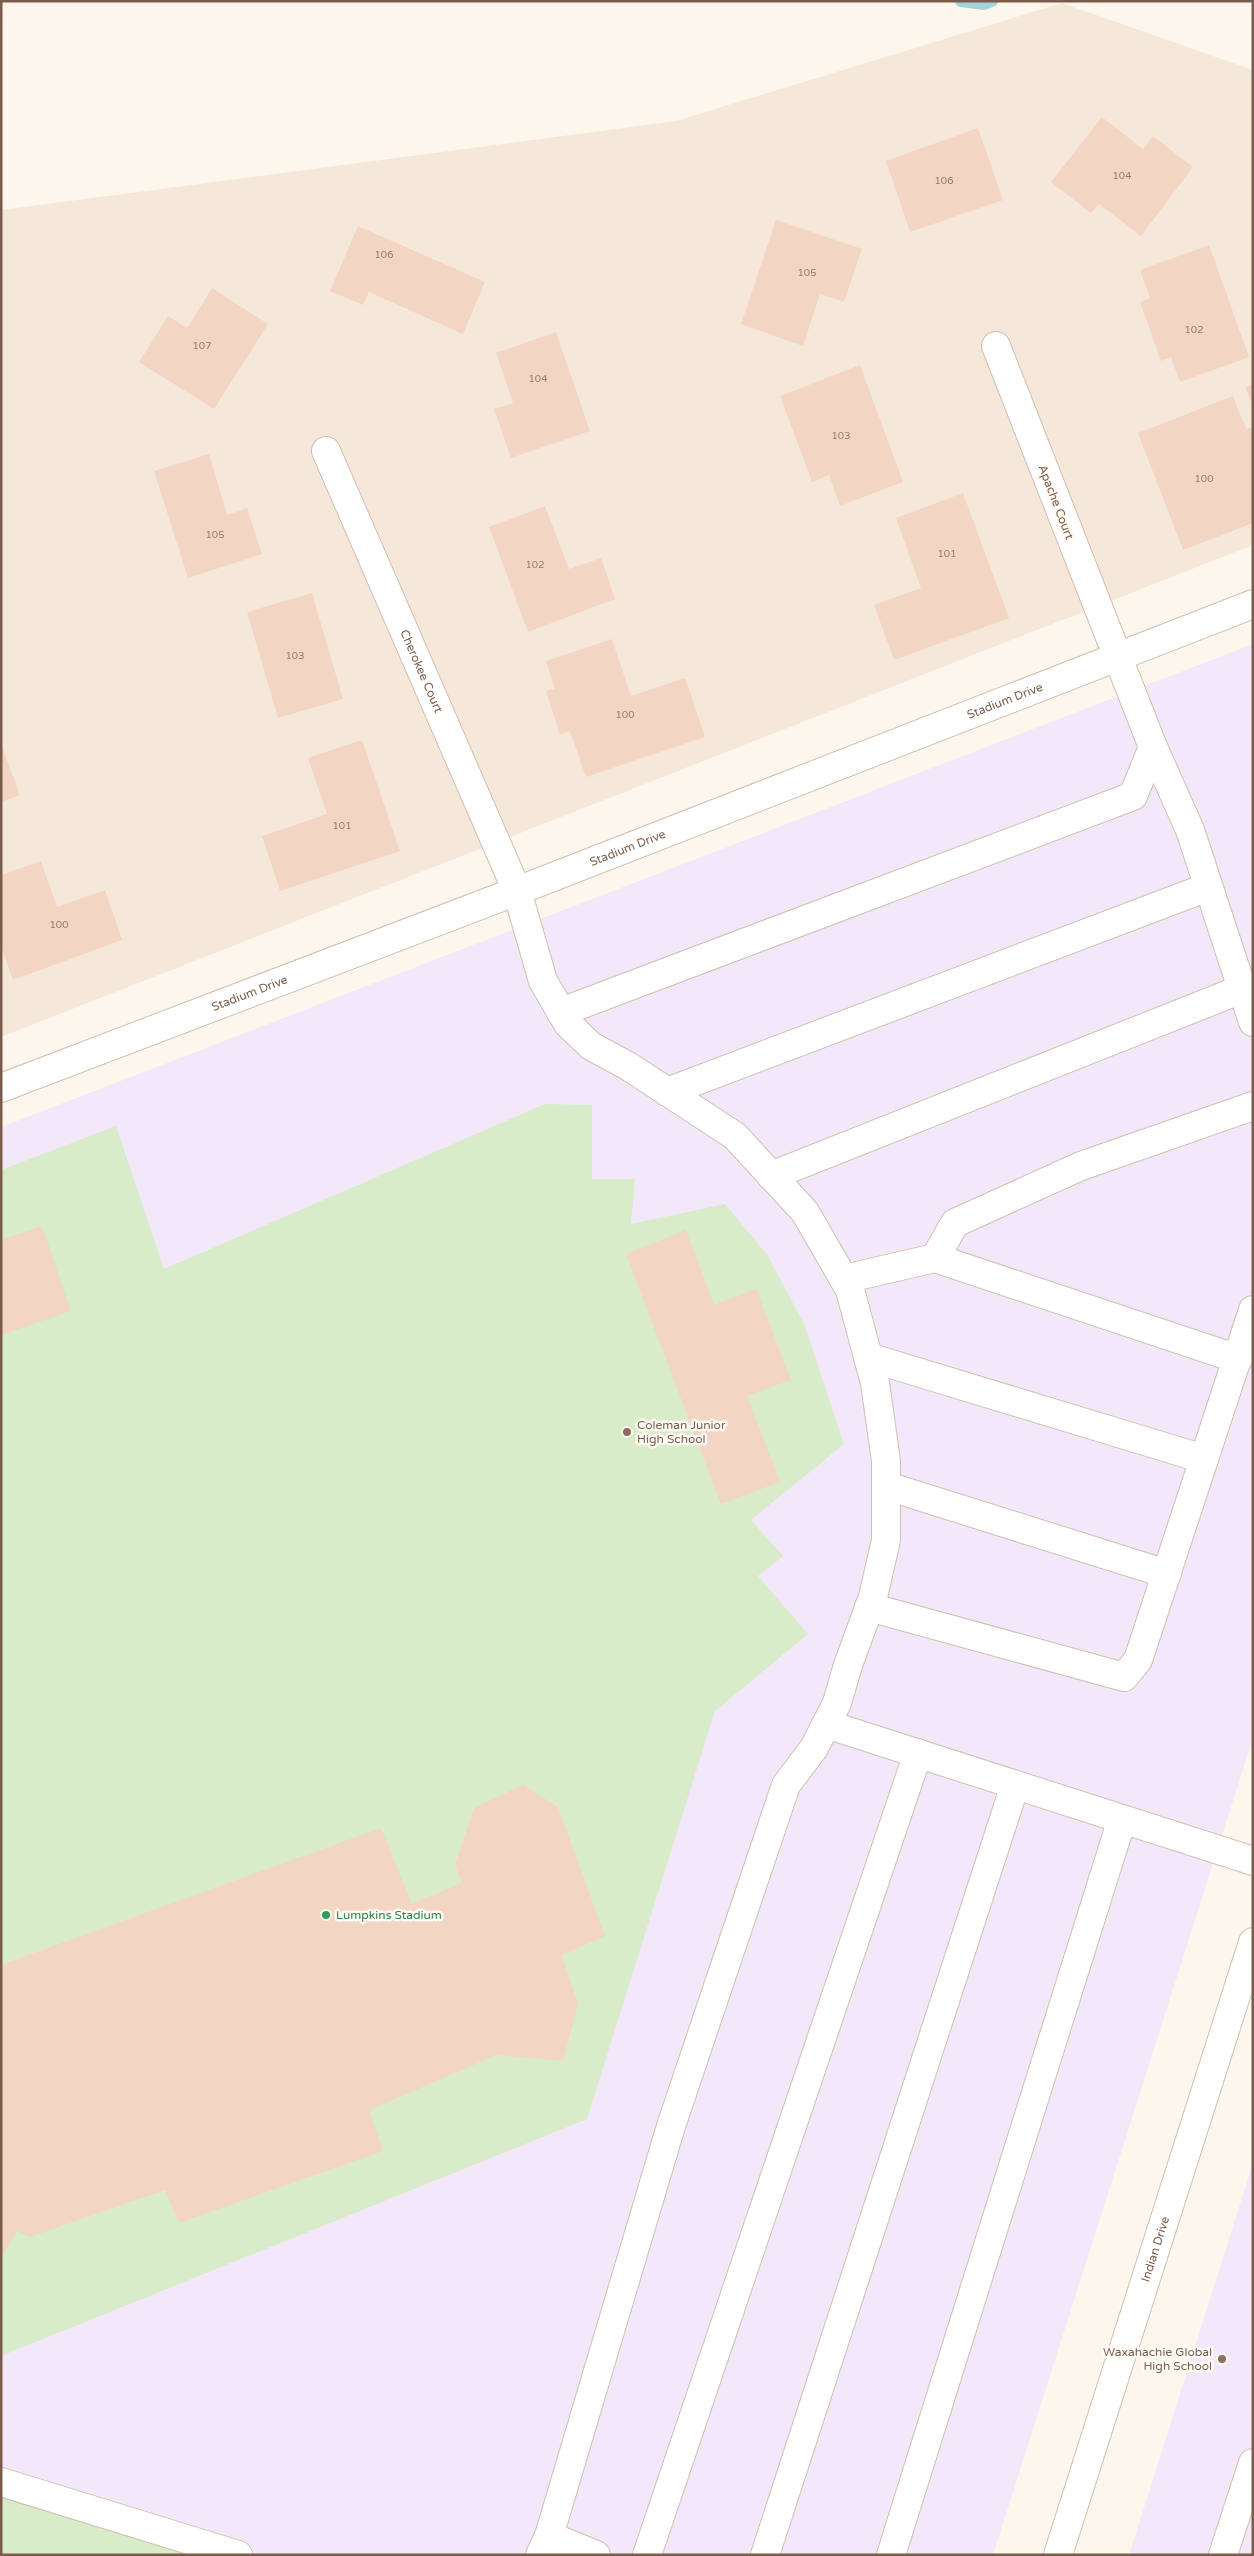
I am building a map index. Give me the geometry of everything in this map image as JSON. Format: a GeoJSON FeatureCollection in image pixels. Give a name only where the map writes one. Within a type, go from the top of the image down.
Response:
{"type":"FeatureCollection","features":[{"type":"Feature","properties":{"kind":"street","name":"Apache Court"},"geometry":{"type":"LineString","coordinates":[[996,346],[1096,605],[1119,657],[1153,747],[1190,830],[1253,1022]]}},
{"type":"Feature","properties":{"kind":"street","name":"Cherokee Court"},"geometry":{"type":"LineString","coordinates":[[326,451],[517,891],[543,981],[568,1024],[591,1046],[735,1136],[804,1212],[850,1290],[875,1383],[886,1461],[886,1540],[869,1607],[837,1702],[814,1748],[786,1785],[671,2126],[544,2545]]}},
{"type":"Feature","properties":{"kind":"street","name":"Stadium Drive"},"geometry":{"type":"LineString","coordinates":[[1,1088],[517,891],[1253,604]]}},
{"type":"Feature","properties":{"kind":"street"},"geometry":{"type":"LineString","coordinates":[[561,1012],[1133,796],[1153,747]]}},
{"type":"Feature","properties":{"kind":"street"},"geometry":{"type":"LineString","coordinates":[[667,1092],[1208,887]]}},
{"type":"Feature","properties":{"kind":"street"},"geometry":{"type":"LineString","coordinates":[[771,1176],[1242,990]]}},
{"type":"Feature","properties":{"kind":"street"},"geometry":{"type":"LineString","coordinates":[[935,1258],[955,1222],[1081,1166],[1253,1106]]}},
{"type":"Feature","properties":{"kind":"street"},"geometry":{"type":"LineString","coordinates":[[844,1279],[935,1258],[1238,1359]]}},
{"type":"Feature","properties":{"kind":"street"},"geometry":{"type":"LineString","coordinates":[[869,1607],[1124,1677],[1138,1660],[1253,1310]]}},
{"type":"Feature","properties":{"kind":"street"},"geometry":{"type":"LineString","coordinates":[[868,1357],[1204,1460]]}},
{"type":"Feature","properties":{"kind":"street"},"geometry":{"type":"LineString","coordinates":[[887,1486],[1167,1574]]}},
{"type":"Feature","properties":{"kind":"street"},"geometry":{"type":"LineString","coordinates":[[826,1724],[1253,1861]]}},
{"type":"Feature","properties":{"kind":"street"},"geometry":{"type":"LineString","coordinates":[[647,2555],[918,1753]]}},
{"type":"Feature","properties":{"kind":"street"},"geometry":{"type":"LineString","coordinates":[[765,2555],[1015,1785]]}},
{"type":"Feature","properties":{"kind":"street"},"geometry":{"type":"LineString","coordinates":[[891,2555],[1122,1819]]}},
{"type":"Feature","properties":{"kind":"street","name":"Indian Drive"},"geometry":{"type":"LineString","coordinates":[[1058,2555],[1253,1942]]}},
{"type":"Feature","properties":{"kind":"street"},"geometry":{"type":"LineString","coordinates":[[1224,2555],[1253,2463]]}},
{"type":"Feature","properties":{"kind":"street"},"geometry":{"type":"LineString","coordinates":[[1,2482],[238,2555]]}},
{"type":"Feature","properties":{"kind":"street"},"geometry":{"type":"LineString","coordinates":[[544,2545],[596,2555]]}},
{"type":"Feature","properties":{"kind":"shaded area"},"geometry":{"type":"Polygon","coordinates":[[[1062,3],[1253,70],[1253,545],[1,1037],[1,210],[676,121],[1062,3]]]}},
{"type":"Feature","properties":{"kind":"shaded area","name":"Coleman Junior High School"},"geometry":{"type":"Polygon","coordinates":[[[1253,644],[1253,1738],[993,2555],[1,2555],[1,1127],[1253,644]]]}},
{"type":"Feature","properties":{"kind":"shaded area","name":"Waxahachie Global High School"},"geometry":{"type":"Polygon","coordinates":[[[1253,2163],[1253,2555],[1129,2555],[1253,2163]]]}},
{"type":"Feature","properties":{"kind":"green space","name":"Lumpkins Stadium"},"geometry":{"type":"Polygon","coordinates":[[[545,1104],[592,1105],[592,1179],[635,1179],[631,1224],[725,1204],[768,1256],[805,1326],[844,1444],[751,1520],[783,1556],[758,1576],[808,1634],[715,1711],[587,2119],[1,2356],[1,1170],[116,1126],[164,1269],[545,1104]]]}},
{"type":"Feature","properties":{"kind":"green space"},"geometry":{"type":"Polygon","coordinates":[[[1,2486],[221,2555],[1,2555],[1,2486]]]}},
{"type":"Feature","properties":{"kind":"building"},"geometry":{"type":"Polygon","coordinates":[[[1102,117],[1143,149],[1153,136],[1193,167],[1141,236],[1099,204],[1091,213],[1051,182],[1102,117]]]}},
{"type":"Feature","properties":{"kind":"building"},"geometry":{"type":"Polygon","coordinates":[[[978,128],[1003,200],[910,232],[886,161],[978,128]]]}},
{"type":"Feature","properties":{"kind":"building"},"geometry":{"type":"Polygon","coordinates":[[[776,220],[862,249],[844,302],[820,294],[803,346],[741,324],[776,220]]]}},
{"type":"Feature","properties":{"kind":"building"},"geometry":{"type":"Polygon","coordinates":[[[358,226],[485,282],[463,334],[369,292],[363,305],[330,291],[358,226]]]}},
{"type":"Feature","properties":{"kind":"building"},"geometry":{"type":"Polygon","coordinates":[[[1209,245],[1249,357],[1180,382],[1171,357],[1161,361],[1140,302],[1150,298],[1140,270],[1209,245]]]}},
{"type":"Feature","properties":{"kind":"building"},"geometry":{"type":"Polygon","coordinates":[[[212,288],[268,324],[214,409],[139,362],[168,316],[187,328],[212,288]]]}},
{"type":"Feature","properties":{"kind":"building"},"geometry":{"type":"Polygon","coordinates":[[[556,332],[590,431],[511,458],[494,409],[513,403],[496,353],[556,332]]]}},
{"type":"Feature","properties":{"kind":"building"},"geometry":{"type":"Polygon","coordinates":[[[860,365],[903,482],[840,506],[829,475],[812,482],[780,396],[860,365]]]}},
{"type":"Feature","properties":{"kind":"building"},"geometry":{"type":"Polygon","coordinates":[[[1253,384],[1253,406],[1245,387],[1253,384]]]}},
{"type":"Feature","properties":{"kind":"building"},"geometry":{"type":"Polygon","coordinates":[[[1233,396],[1246,429],[1253,427],[1253,523],[1183,550],[1138,433],[1233,396]]]}},
{"type":"Feature","properties":{"kind":"building"},"geometry":{"type":"Polygon","coordinates":[[[209,454],[227,515],[247,508],[262,554],[188,578],[154,471],[209,454]]]}},
{"type":"Feature","properties":{"kind":"building"},"geometry":{"type":"Polygon","coordinates":[[[963,493],[1009,618],[894,660],[874,605],[921,588],[896,518],[963,493]]]}},
{"type":"Feature","properties":{"kind":"building"},"geometry":{"type":"Polygon","coordinates":[[[545,506],[569,569],[601,558],[615,599],[528,632],[489,527],[545,506]]]}},
{"type":"Feature","properties":{"kind":"building"},"geometry":{"type":"Polygon","coordinates":[[[312,593],[343,699],[278,718],[247,612],[312,593]]]}},
{"type":"Feature","properties":{"kind":"building"},"geometry":{"type":"Polygon","coordinates":[[[612,639],[631,696],[685,678],[705,737],[586,777],[570,731],[560,735],[546,691],[555,689],[546,661],[612,639]]]}},
{"type":"Feature","properties":{"kind":"building"},"geometry":{"type":"Polygon","coordinates":[[[362,740],[400,851],[280,891],[262,836],[327,814],[308,758],[362,740]]]}},
{"type":"Feature","properties":{"kind":"building"},"geometry":{"type":"Polygon","coordinates":[[[1,744],[20,795],[1,802],[1,744]]]}},
{"type":"Feature","properties":{"kind":"building"},"geometry":{"type":"Polygon","coordinates":[[[41,861],[57,907],[105,890],[122,940],[13,980],[1,946],[1,875],[41,861]]]}},
{"type":"Feature","properties":{"kind":"building"},"geometry":{"type":"Polygon","coordinates":[[[42,1226],[71,1311],[1,1335],[1,1240],[42,1226]]]}},
{"type":"Feature","properties":{"kind":"building"},"geometry":{"type":"Polygon","coordinates":[[[686,1230],[714,1305],[756,1289],[791,1380],[747,1396],[780,1482],[721,1504],[626,1254],[686,1230]]]}},
{"type":"Feature","properties":{"kind":"building"},"geometry":{"type":"Polygon","coordinates":[[[523,1785],[558,1807],[605,1936],[562,1955],[578,2005],[563,2061],[497,2055],[369,2110],[383,2151],[179,2223],[165,2190],[30,2237],[17,2231],[1,2258],[1,1965],[381,1828],[412,1904],[462,1883],[455,1865],[474,1808],[523,1785]]]}},
{"type":"Feature","properties":{"kind":"waterway"},"geometry":{"type":"LineString","coordinates":[[961,1],[984,4],[992,1]]}},
{"type":"Feature","properties":{"kind":"place","name":"Coleman Junior High School"},"geometry":{"type":"Point","coordinates":[627,1432]}},
{"type":"Feature","properties":{"kind":"place","name":"Lumpkins Stadium"},"geometry":{"type":"Point","coordinates":[326,1915]}},
{"type":"Feature","properties":{"kind":"place","name":"Waxahachie Global High School"},"geometry":{"type":"Point","coordinates":[1222,2359]}}]}
